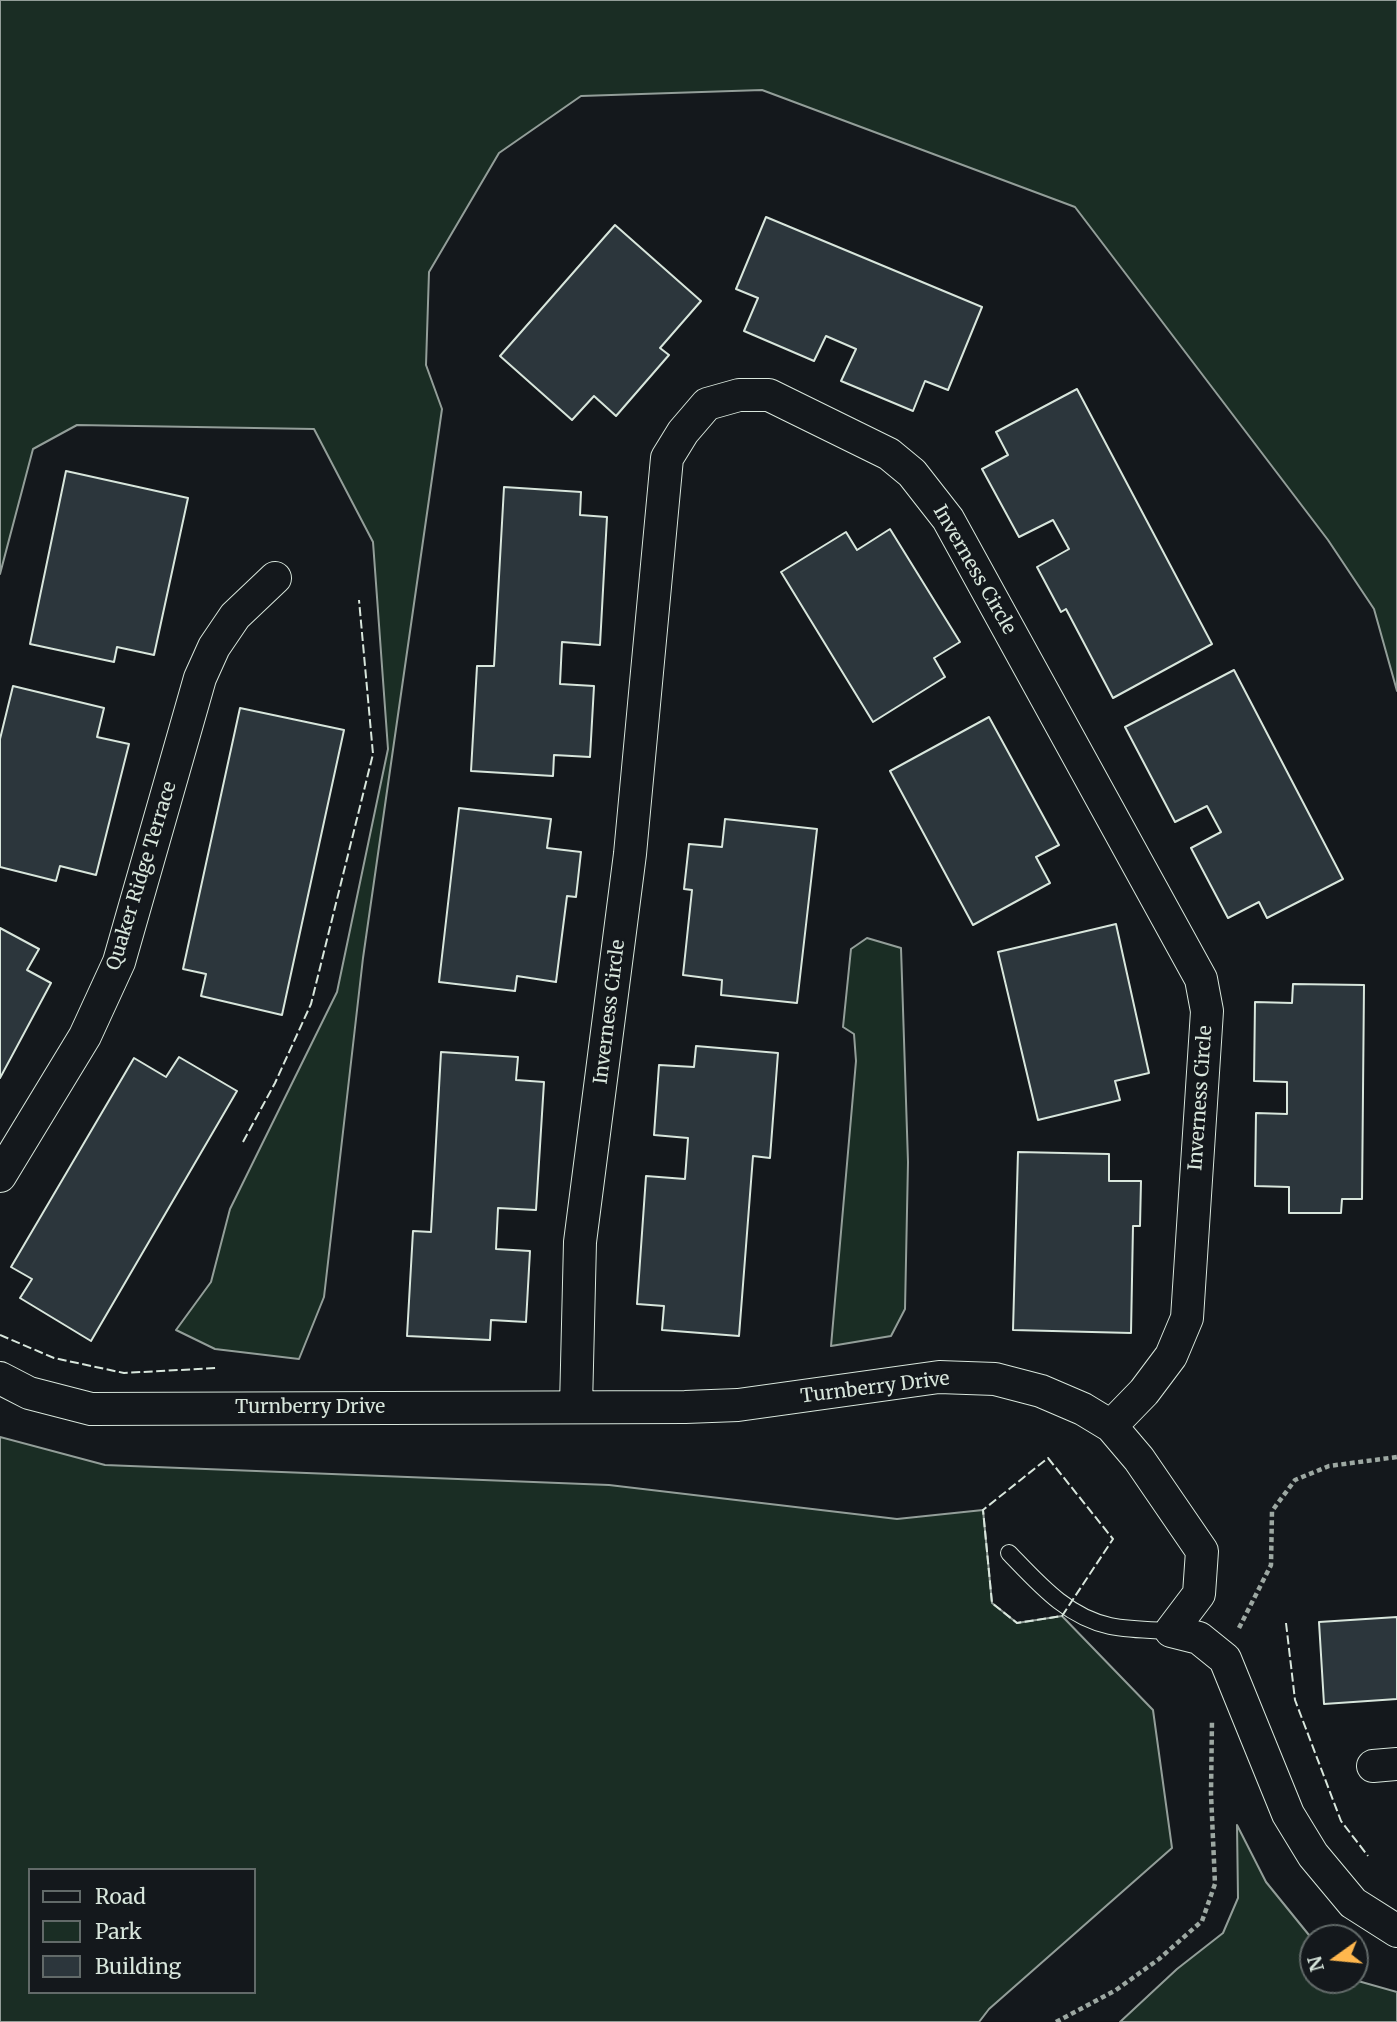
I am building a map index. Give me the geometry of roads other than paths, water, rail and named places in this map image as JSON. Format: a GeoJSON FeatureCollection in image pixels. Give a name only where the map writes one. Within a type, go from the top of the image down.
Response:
{"type":"FeatureCollection","features":[{"type":"Feature","properties":{"kind":"street","name":"Inverness Circle"},"geometry":{"type":"LineString","coordinates":[[576,1406],[580,1242],[630,854],[667,458],[683,432],[707,404],[739,395],[769,395],[889,454],[912,473],[929,493],[948,519],[1201,979],[1207,1011],[1188,1318],[1171,1356],[1144,1392],[1111,1426]]}},
{"type":"Feature","properties":{"kind":"street","name":"Quaker Ridge Terrace"},"geometry":{"type":"LineString","coordinates":[[0,1176],[85,1036],[119,962],[200,678],[214,647],[235,615],[275,578]]}},
{"type":"Feature","properties":{"kind":"street","name":"Turnberry Drive"},"geometry":{"type":"LineString","coordinates":[[0,1378],[29,1392],[91,1409],[738,1405],[939,1377],[995,1379],[1041,1391],[1083,1409],[1111,1426],[1139,1459],[1202,1551],[1199,1594],[1171,1631]]}},
{"type":"Feature","properties":{"kind":"street"},"geometry":{"type":"LineString","coordinates":[[1171,1631],[1199,1638],[1225,1659],[1288,1814],[1313,1855],[1353,1903],[1397,1931]]}},
{"type":"Feature","properties":{"kind":"lane"},"geometry":{"type":"LineString","coordinates":[[1009,1553],[1050,1596],[1082,1616],[1110,1626],[1171,1631]]}}]}
